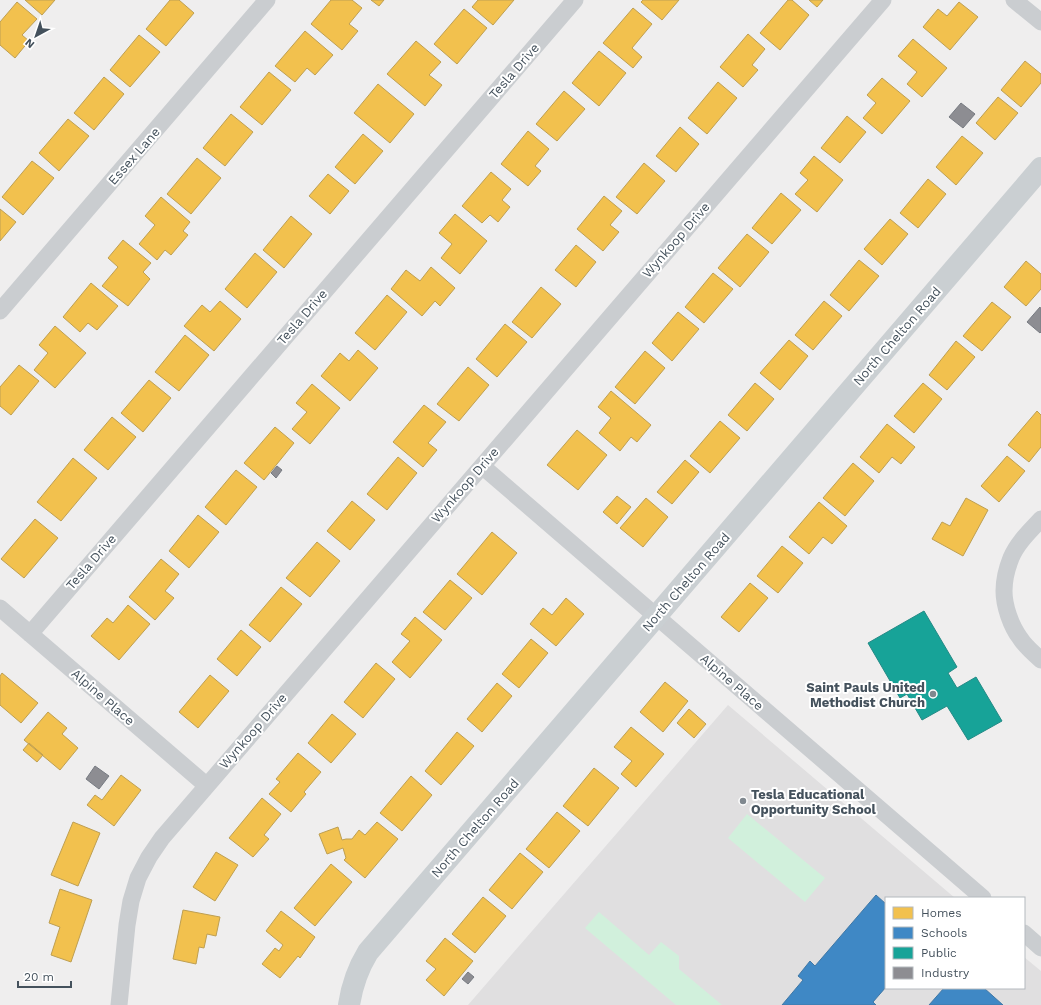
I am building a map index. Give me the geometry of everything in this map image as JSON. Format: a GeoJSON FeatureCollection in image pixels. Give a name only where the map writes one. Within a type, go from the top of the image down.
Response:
{"type":"FeatureCollection","features":[{"type":"Feature","properties":{"kind":"main road","name":"North Chelton Road"},"geometry":{"type":"LineString","coordinates":[[349,1005],[354,980],[368,952],[1041,168]]}},
{"type":"Feature","properties":{"kind":"street","name":"Essex Lane"},"geometry":{"type":"LineString","coordinates":[[0,311],[267,0]]}},
{"type":"Feature","properties":{"kind":"street","name":"Tesla Drive"},"geometry":{"type":"LineString","coordinates":[[30,634],[575,0]]}},
{"type":"Feature","properties":{"kind":"street","name":"Wynkoop Drive"},"geometry":{"type":"LineString","coordinates":[[119,1005],[127,925],[131,901],[138,878],[149,857],[162,838],[206,785],[883,0]]}},
{"type":"Feature","properties":{"kind":"street"},"geometry":{"type":"LineString","coordinates":[[1014,0],[1041,22]]}},
{"type":"Feature","properties":{"kind":"street","name":"Alpine Place"},"geometry":{"type":"LineString","coordinates":[[482,466],[982,897]]}},
{"type":"Feature","properties":{"kind":"street"},"geometry":{"type":"LineString","coordinates":[[1041,519],[1022,540],[1011,557],[1004,591],[1010,620],[1019,638],[1041,660]]}},
{"type":"Feature","properties":{"kind":"street","name":"Alpine Place"},"geometry":{"type":"LineString","coordinates":[[0,608],[206,785]]}},
{"type":"Feature","properties":{"kind":"street"},"geometry":{"type":"LineString","coordinates":[[1025,934],[1041,948]]}},
{"type":"Feature","properties":{"kind":"shaded area","name":"Tesla Educational Opportunity School"},"geometry":{"type":"Polygon","coordinates":[[[728,705],[954,897],[885,897],[885,989],[1025,989],[1025,958],[1041,971],[1041,1005],[468,1005],[728,705]]]}},
{"type":"Feature","properties":{"kind":"green space"},"geometry":{"type":"Polygon","coordinates":[[[747,814],[825,878],[805,902],[728,838],[747,814]]]}},
{"type":"Feature","properties":{"kind":"green space"},"geometry":{"type":"Polygon","coordinates":[[[599,912],[649,955],[661,942],[679,956],[679,969],[722,1005],[676,1005],[585,928],[599,912]]]}},
{"type":"Feature","properties":{"kind":"building: Homes"},"geometry":{"type":"Polygon","coordinates":[[[25,0],[55,0],[42,15],[25,0]]]}},
{"type":"Feature","properties":{"kind":"building: Homes"},"geometry":{"type":"Polygon","coordinates":[[[170,0],[179,0],[194,13],[166,46],[146,29],[170,0]]]}},
{"type":"Feature","properties":{"kind":"building: Homes"},"geometry":{"type":"Polygon","coordinates":[[[331,0],[352,0],[362,8],[349,24],[358,31],[342,50],[311,24],[331,0]]]}},
{"type":"Feature","properties":{"kind":"building: Homes"},"geometry":{"type":"Polygon","coordinates":[[[371,0],[384,0],[379,6],[371,0]]]}},
{"type":"Feature","properties":{"kind":"building: Homes"},"geometry":{"type":"Polygon","coordinates":[[[478,0],[514,0],[493,25],[472,7],[478,0]]]}},
{"type":"Feature","properties":{"kind":"building: Homes"},"geometry":{"type":"Polygon","coordinates":[[[643,0],[679,0],[662,20],[641,2],[643,0]]]}},
{"type":"Feature","properties":{"kind":"building: Homes"},"geometry":{"type":"Polygon","coordinates":[[[788,0],[792,0],[809,15],[780,50],[760,33],[788,0]]]}},
{"type":"Feature","properties":{"kind":"building: Homes"},"geometry":{"type":"Polygon","coordinates":[[[809,0],[823,0],[817,7],[809,0]]]}},
{"type":"Feature","properties":{"kind":"building: Homes"},"geometry":{"type":"Polygon","coordinates":[[[17,2],[37,19],[22,35],[29,41],[15,58],[0,45],[0,22],[17,2]]]}},
{"type":"Feature","properties":{"kind":"building: Homes"},"geometry":{"type":"Polygon","coordinates":[[[959,2],[978,17],[950,50],[923,27],[938,9],[947,16],[959,2]]]}},
{"type":"Feature","properties":{"kind":"building: Homes"},"geometry":{"type":"Polygon","coordinates":[[[633,8],[652,24],[632,48],[642,57],[633,68],[603,43],[633,8]]]}},
{"type":"Feature","properties":{"kind":"building: Homes"},"geometry":{"type":"Polygon","coordinates":[[[464,9],[487,28],[457,64],[434,44],[464,9]]]}},
{"type":"Feature","properties":{"kind":"building: Homes"},"geometry":{"type":"Polygon","coordinates":[[[305,31],[333,55],[315,75],[307,68],[295,82],[275,66],[305,31]]]}},
{"type":"Feature","properties":{"kind":"building: Homes"},"geometry":{"type":"Polygon","coordinates":[[[748,34],[765,49],[752,65],[758,70],[743,87],[720,67],[748,34]]]}},
{"type":"Feature","properties":{"kind":"building: Homes"},"geometry":{"type":"Polygon","coordinates":[[[139,35],[160,52],[130,87],[110,70],[139,35]]]}},
{"type":"Feature","properties":{"kind":"building: Homes"},"geometry":{"type":"Polygon","coordinates":[[[913,39],[947,68],[922,97],[907,84],[917,72],[898,56],[913,39]]]}},
{"type":"Feature","properties":{"kind":"building: Homes"},"geometry":{"type":"Polygon","coordinates":[[[416,41],[441,62],[429,75],[442,85],[425,106],[387,74],[416,41]]]}},
{"type":"Feature","properties":{"kind":"building: Homes"},"geometry":{"type":"Polygon","coordinates":[[[599,51],[626,73],[599,106],[572,83],[599,51]]]}},
{"type":"Feature","properties":{"kind":"building: Homes"},"geometry":{"type":"Polygon","coordinates":[[[1025,61],[1041,74],[1041,83],[1021,107],[1001,90],[1025,61]]]}},
{"type":"Feature","properties":{"kind":"building: Homes"},"geometry":{"type":"Polygon","coordinates":[[[269,72],[291,90],[262,125],[240,107],[269,72]]]}},
{"type":"Feature","properties":{"kind":"building: Homes"},"geometry":{"type":"Polygon","coordinates":[[[104,77],[124,94],[94,130],[74,113],[104,77]]]}},
{"type":"Feature","properties":{"kind":"building: Homes"},"geometry":{"type":"Polygon","coordinates":[[[882,78],[910,101],[882,134],[863,118],[876,103],[867,95],[882,78]]]}},
{"type":"Feature","properties":{"kind":"building: Homes"},"geometry":{"type":"Polygon","coordinates":[[[718,82],[737,98],[707,134],[688,118],[718,82]]]}},
{"type":"Feature","properties":{"kind":"building: Homes"},"geometry":{"type":"Polygon","coordinates":[[[378,84],[414,114],[390,143],[354,113],[378,84]]]}},
{"type":"Feature","properties":{"kind":"building: Homes"},"geometry":{"type":"Polygon","coordinates":[[[564,91],[585,109],[557,141],[536,124],[564,91]]]}},
{"type":"Feature","properties":{"kind":"building: Homes"},"geometry":{"type":"Polygon","coordinates":[[[998,97],[1018,113],[995,140],[976,123],[998,97]]]}},
{"type":"Feature","properties":{"kind":"building: Homes"},"geometry":{"type":"Polygon","coordinates":[[[231,114],[253,132],[225,166],[203,148],[231,114]]]}},
{"type":"Feature","properties":{"kind":"building: Homes"},"geometry":{"type":"Polygon","coordinates":[[[847,116],[866,132],[840,163],[821,148],[847,116]]]}},
{"type":"Feature","properties":{"kind":"building: Homes"},"geometry":{"type":"Polygon","coordinates":[[[68,119],[89,136],[59,171],[39,153],[68,119]]]}},
{"type":"Feature","properties":{"kind":"building: Homes"},"geometry":{"type":"Polygon","coordinates":[[[680,127],[699,144],[676,172],[656,156],[680,127]]]}},
{"type":"Feature","properties":{"kind":"building: Homes"},"geometry":{"type":"Polygon","coordinates":[[[528,131],[549,149],[535,166],[541,171],[528,186],[501,164],[528,131]]]}},
{"type":"Feature","properties":{"kind":"building: Homes"},"geometry":{"type":"Polygon","coordinates":[[[363,134],[383,151],[355,184],[335,167],[363,134]]]}},
{"type":"Feature","properties":{"kind":"building: Homes"},"geometry":{"type":"Polygon","coordinates":[[[962,136],[983,153],[956,185],[936,167],[962,136]]]}},
{"type":"Feature","properties":{"kind":"building: Homes"},"geometry":{"type":"Polygon","coordinates":[[[814,156],[843,180],[817,212],[795,194],[808,180],[800,173],[814,156]]]}},
{"type":"Feature","properties":{"kind":"building: Homes"},"geometry":{"type":"Polygon","coordinates":[[[197,158],[221,178],[191,214],[167,194],[197,158]]]}},
{"type":"Feature","properties":{"kind":"building: Homes"},"geometry":{"type":"Polygon","coordinates":[[[32,161],[54,178],[23,215],[2,197],[32,161]]]}},
{"type":"Feature","properties":{"kind":"building: Homes"},"geometry":{"type":"Polygon","coordinates":[[[644,163],[665,181],[637,214],[616,197],[644,163]]]}},
{"type":"Feature","properties":{"kind":"building: Homes"},"geometry":{"type":"Polygon","coordinates":[[[491,172],[511,189],[502,200],[510,207],[498,222],[490,215],[482,223],[462,206],[491,172]]]}},
{"type":"Feature","properties":{"kind":"building: Homes"},"geometry":{"type":"Polygon","coordinates":[[[328,174],[349,191],[330,214],[309,196],[328,174]]]}},
{"type":"Feature","properties":{"kind":"building: Homes"},"geometry":{"type":"Polygon","coordinates":[[[928,179],[946,194],[918,228],[900,213],[928,179]]]}},
{"type":"Feature","properties":{"kind":"building: Homes"},"geometry":{"type":"Polygon","coordinates":[[[781,193],[801,210],[772,244],[752,228],[781,193]]]}},
{"type":"Feature","properties":{"kind":"building: Homes"},"geometry":{"type":"Polygon","coordinates":[[[604,196],[622,211],[610,225],[619,232],[603,251],[577,229],[604,196]]]}},
{"type":"Feature","properties":{"kind":"building: Homes"},"geometry":{"type":"Polygon","coordinates":[[[161,197],[190,222],[183,231],[188,235],[171,255],[165,250],[157,260],[139,244],[155,225],[145,216],[161,197]]]}},
{"type":"Feature","properties":{"kind":"building: Homes"},"geometry":{"type":"Polygon","coordinates":[[[0,209],[16,222],[0,241],[0,209]]]}},
{"type":"Feature","properties":{"kind":"building: Homes"},"geometry":{"type":"Polygon","coordinates":[[[455,214],[487,241],[460,274],[441,258],[452,244],[439,233],[455,214]]]}},
{"type":"Feature","properties":{"kind":"building: Homes"},"geometry":{"type":"Polygon","coordinates":[[[291,216],[312,234],[284,268],[263,250],[291,216]]]}},
{"type":"Feature","properties":{"kind":"building: Homes"},"geometry":{"type":"Polygon","coordinates":[[[890,219],[908,234],[882,265],[864,249],[890,219]]]}},
{"type":"Feature","properties":{"kind":"building: Homes"},"geometry":{"type":"Polygon","coordinates":[[[747,234],[769,252],[740,287],[718,268],[747,234]]]}},
{"type":"Feature","properties":{"kind":"building: Homes"},"geometry":{"type":"Polygon","coordinates":[[[123,240],[151,263],[143,272],[150,279],[128,306],[102,286],[118,267],[108,258],[123,240]]]}},
{"type":"Feature","properties":{"kind":"building: Homes"},"geometry":{"type":"Polygon","coordinates":[[[576,245],[596,262],[576,287],[555,270],[576,245]]]}},
{"type":"Feature","properties":{"kind":"building: Homes"},"geometry":{"type":"Polygon","coordinates":[[[255,253],[277,272],[247,308],[225,289],[255,253]]]}},
{"type":"Feature","properties":{"kind":"building: Homes"},"geometry":{"type":"Polygon","coordinates":[[[859,260],[879,276],[849,311],[830,295],[859,260]]]}},
{"type":"Feature","properties":{"kind":"building: Homes"},"geometry":{"type":"Polygon","coordinates":[[[1026,261],[1041,274],[1041,289],[1026,306],[1004,287],[1026,261]]]}},
{"type":"Feature","properties":{"kind":"building: Homes"},"geometry":{"type":"Polygon","coordinates":[[[431,267],[455,288],[440,306],[435,301],[422,316],[391,289],[406,270],[420,281],[431,267]]]}},
{"type":"Feature","properties":{"kind":"building: Homes"},"geometry":{"type":"Polygon","coordinates":[[[713,273],[733,289],[704,323],[685,307],[713,273]]]}},
{"type":"Feature","properties":{"kind":"building: Homes"},"geometry":{"type":"Polygon","coordinates":[[[91,283],[118,306],[97,330],[88,323],[80,332],[63,317],[91,283]]]}},
{"type":"Feature","properties":{"kind":"building: Homes"},"geometry":{"type":"Polygon","coordinates":[[[541,287],[561,304],[532,338],[512,322],[541,287]]]}},
{"type":"Feature","properties":{"kind":"building: Homes"},"geometry":{"type":"Polygon","coordinates":[[[387,295],[407,312],[375,350],[355,333],[387,295]]]}},
{"type":"Feature","properties":{"kind":"building: Homes"},"geometry":{"type":"Polygon","coordinates":[[[220,301],[241,319],[214,351],[184,326],[202,305],[210,312],[220,301]]]}},
{"type":"Feature","properties":{"kind":"building: Homes"},"geometry":{"type":"Polygon","coordinates":[[[824,301],[842,316],[813,350],[795,335],[824,301]]]}},
{"type":"Feature","properties":{"kind":"building: Homes"},"geometry":{"type":"Polygon","coordinates":[[[992,302],[1011,317],[982,351],[963,336],[992,302]]]}},
{"type":"Feature","properties":{"kind":"building: Homes"},"geometry":{"type":"Polygon","coordinates":[[[678,312],[699,329],[672,361],[652,343],[678,312]]]}},
{"type":"Feature","properties":{"kind":"building: Homes"},"geometry":{"type":"Polygon","coordinates":[[[505,324],[527,342],[497,377],[476,359],[505,324]]]}},
{"type":"Feature","properties":{"kind":"building: Homes"},"geometry":{"type":"Polygon","coordinates":[[[55,326],[86,353],[55,388],[34,370],[48,353],[39,345],[55,326]]]}},
{"type":"Feature","properties":{"kind":"building: Homes"},"geometry":{"type":"Polygon","coordinates":[[[185,335],[209,355],[179,391],[155,372],[185,335]]]}},
{"type":"Feature","properties":{"kind":"building: Homes"},"geometry":{"type":"Polygon","coordinates":[[[789,340],[808,356],[780,390],[760,373],[789,340]]]}},
{"type":"Feature","properties":{"kind":"building: Homes"},"geometry":{"type":"Polygon","coordinates":[[[956,341],[975,357],[947,390],[929,375],[956,341]]]}},
{"type":"Feature","properties":{"kind":"building: Homes"},"geometry":{"type":"Polygon","coordinates":[[[358,350],[378,368],[350,401],[321,376],[340,353],[349,361],[358,350]]]}},
{"type":"Feature","properties":{"kind":"building: Homes"},"geometry":{"type":"Polygon","coordinates":[[[645,351],[665,368],[635,404],[615,387],[645,351]]]}},
{"type":"Feature","properties":{"kind":"building: Homes"},"geometry":{"type":"Polygon","coordinates":[[[19,365],[39,381],[11,415],[0,406],[0,387],[19,365]]]}},
{"type":"Feature","properties":{"kind":"building: Homes"},"geometry":{"type":"Polygon","coordinates":[[[468,367],[489,385],[459,421],[437,404],[468,367]]]}},
{"type":"Feature","properties":{"kind":"building: Homes"},"geometry":{"type":"Polygon","coordinates":[[[149,380],[171,398],[143,432],[121,413],[149,380]]]}},
{"type":"Feature","properties":{"kind":"building: Homes"},"geometry":{"type":"Polygon","coordinates":[[[755,383],[774,399],[747,431],[728,415],[755,383]]]}},
{"type":"Feature","properties":{"kind":"building: Homes"},"geometry":{"type":"Polygon","coordinates":[[[923,383],[942,399],[914,433],[894,416],[923,383]]]}},
{"type":"Feature","properties":{"kind":"building: Homes"},"geometry":{"type":"Polygon","coordinates":[[[312,384],[340,408],[310,444],[292,429],[307,412],[296,403],[312,384]]]}},
{"type":"Feature","properties":{"kind":"building: Homes"},"geometry":{"type":"Polygon","coordinates":[[[611,391],[651,425],[637,442],[631,437],[620,451],[599,433],[611,418],[598,407],[611,391]]]}},
{"type":"Feature","properties":{"kind":"building: Homes"},"geometry":{"type":"Polygon","coordinates":[[[424,405],[446,422],[428,443],[437,450],[423,467],[393,442],[424,405]]]}},
{"type":"Feature","properties":{"kind":"building: Homes"},"geometry":{"type":"Polygon","coordinates":[[[1037,411],[1041,415],[1041,447],[1029,462],[1008,445],[1037,411]]]}},
{"type":"Feature","properties":{"kind":"building: Homes"},"geometry":{"type":"Polygon","coordinates":[[[112,417],[136,437],[108,470],[84,450],[112,417]]]}},
{"type":"Feature","properties":{"kind":"building: Homes"},"geometry":{"type":"Polygon","coordinates":[[[720,421],[740,438],[710,473],[690,456],[720,421]]]}},
{"type":"Feature","properties":{"kind":"building: Homes"},"geometry":{"type":"Polygon","coordinates":[[[887,424],[915,447],[901,464],[892,457],[879,473],[860,457],[887,424]]]}},
{"type":"Feature","properties":{"kind":"building: Homes"},"geometry":{"type":"Polygon","coordinates":[[[275,427],[294,443],[264,480],[244,463],[275,427]]]}},
{"type":"Feature","properties":{"kind":"building: Homes"},"geometry":{"type":"Polygon","coordinates":[[[577,430],[607,455],[578,490],[547,465],[577,430]]]}},
{"type":"Feature","properties":{"kind":"building: Homes"},"geometry":{"type":"Polygon","coordinates":[[[1007,456],[1025,471],[999,502],[981,486],[1007,456]]]}},
{"type":"Feature","properties":{"kind":"building: Homes"},"geometry":{"type":"Polygon","coordinates":[[[398,457],[417,473],[387,510],[367,494],[398,457]]]}},
{"type":"Feature","properties":{"kind":"building: Homes"},"geometry":{"type":"Polygon","coordinates":[[[73,458],[97,478],[61,521],[37,502],[73,458]]]}},
{"type":"Feature","properties":{"kind":"building: Homes"},"geometry":{"type":"Polygon","coordinates":[[[685,460],[699,472],[672,504],[657,492],[685,460]]]}},
{"type":"Feature","properties":{"kind":"building: Homes"},"geometry":{"type":"Polygon","coordinates":[[[853,463],[874,481],[845,516],[823,498],[853,463]]]}},
{"type":"Feature","properties":{"kind":"building: Homes"},"geometry":{"type":"Polygon","coordinates":[[[236,470],[257,487],[226,525],[205,507],[236,470]]]}},
{"type":"Feature","properties":{"kind":"building: Homes"},"geometry":{"type":"Polygon","coordinates":[[[617,496],[631,507],[617,524],[603,512],[617,496]]]}},
{"type":"Feature","properties":{"kind":"building: Homes"},"geometry":{"type":"Polygon","coordinates":[[[646,498],[668,517],[643,547],[620,528],[646,498]]]}},
{"type":"Feature","properties":{"kind":"building: Homes"},"geometry":{"type":"Polygon","coordinates":[[[966,498],[988,510],[963,556],[932,539],[942,522],[950,526],[966,498]]]}},
{"type":"Feature","properties":{"kind":"building: Homes"},"geometry":{"type":"Polygon","coordinates":[[[352,501],[375,520],[350,550],[327,531],[352,501]]]}},
{"type":"Feature","properties":{"kind":"building: Homes"},"geometry":{"type":"Polygon","coordinates":[[[819,502],[847,526],[832,544],[823,537],[809,554],[789,537],[819,502]]]}},
{"type":"Feature","properties":{"kind":"building: Homes"},"geometry":{"type":"Polygon","coordinates":[[[198,515],[219,532],[189,568],[169,551],[198,515]]]}},
{"type":"Feature","properties":{"kind":"building: Homes"},"geometry":{"type":"Polygon","coordinates":[[[35,519],[58,538],[24,578],[1,559],[35,519]]]}},
{"type":"Feature","properties":{"kind":"building: Homes"},"geometry":{"type":"Polygon","coordinates":[[[492,532],[517,553],[482,595],[457,574],[492,532]]]}},
{"type":"Feature","properties":{"kind":"building: Homes"},"geometry":{"type":"Polygon","coordinates":[[[317,542],[340,561],[310,597],[286,578],[317,542]]]}},
{"type":"Feature","properties":{"kind":"building: Homes"},"geometry":{"type":"Polygon","coordinates":[[[782,546],[803,563],[778,593],[757,576],[782,546]]]}},
{"type":"Feature","properties":{"kind":"building: Homes"},"geometry":{"type":"Polygon","coordinates":[[[161,559],[179,574],[165,591],[174,598],[155,620],[129,597],[161,559]]]}},
{"type":"Feature","properties":{"kind":"building: Homes"},"geometry":{"type":"Polygon","coordinates":[[[450,580],[472,598],[445,630],[423,612],[450,580]]]}},
{"type":"Feature","properties":{"kind":"building: Homes"},"geometry":{"type":"Polygon","coordinates":[[[750,583],[768,598],[739,632],[721,617],[750,583]]]}},
{"type":"Feature","properties":{"kind":"building: Homes"},"geometry":{"type":"Polygon","coordinates":[[[281,587],[302,604],[270,642],[249,625],[281,587]]]}},
{"type":"Feature","properties":{"kind":"building: Homes"},"geometry":{"type":"Polygon","coordinates":[[[566,598],[584,614],[556,646],[530,624],[543,608],[552,615],[566,598]]]}},
{"type":"Feature","properties":{"kind":"building: Homes"},"geometry":{"type":"Polygon","coordinates":[[[128,605],[150,624],[119,660],[91,636],[107,618],[113,623],[128,605]]]}},
{"type":"Feature","properties":{"kind":"building: Homes"},"geometry":{"type":"Polygon","coordinates":[[[415,617],[442,640],[410,678],[392,662],[410,641],[401,634],[415,617]]]}},
{"type":"Feature","properties":{"kind":"building: Homes"},"geometry":{"type":"Polygon","coordinates":[[[241,630],[261,647],[237,676],[217,659],[241,630]]]}},
{"type":"Feature","properties":{"kind":"building: Homes"},"geometry":{"type":"Polygon","coordinates":[[[531,639],[548,653],[519,688],[502,674],[531,639]]]}},
{"type":"Feature","properties":{"kind":"building: Homes"},"geometry":{"type":"Polygon","coordinates":[[[376,663],[395,679],[363,718],[344,702],[376,663]]]}},
{"type":"Feature","properties":{"kind":"building: Homes"},"geometry":{"type":"Polygon","coordinates":[[[2,673],[38,703],[21,723],[0,705],[0,676],[2,673]]]}},
{"type":"Feature","properties":{"kind":"building: Homes"},"geometry":{"type":"Polygon","coordinates":[[[210,675],[229,691],[198,728],[179,712],[210,675]]]}},
{"type":"Feature","properties":{"kind":"building: Homes"},"geometry":{"type":"Polygon","coordinates":[[[665,682],[688,701],[663,732],[640,712],[665,682]]]}},
{"type":"Feature","properties":{"kind":"building: Homes"},"geometry":{"type":"Polygon","coordinates":[[[497,683],[512,696],[482,732],[467,719],[497,683]]]}},
{"type":"Feature","properties":{"kind":"building: Homes"},"geometry":{"type":"Polygon","coordinates":[[[689,709],[706,724],[694,738],[677,723],[689,709]]]}},
{"type":"Feature","properties":{"kind":"building: Homes"},"geometry":{"type":"Polygon","coordinates":[[[48,712],[67,728],[62,734],[78,748],[60,770],[24,740],[48,712]]]}},
{"type":"Feature","properties":{"kind":"building: Homes"},"geometry":{"type":"Polygon","coordinates":[[[332,714],[356,734],[331,763],[308,743],[332,714]]]}},
{"type":"Feature","properties":{"kind":"building: Homes"},"geometry":{"type":"Polygon","coordinates":[[[631,727],[664,754],[636,787],[621,774],[632,761],[614,747],[631,727]]]}},
{"type":"Feature","properties":{"kind":"building: Homes"},"geometry":{"type":"Polygon","coordinates":[[[457,732],[474,746],[441,785],[425,771],[457,732]]]}},
{"type":"Feature","properties":{"kind":"building: Homes"},"geometry":{"type":"Polygon","coordinates":[[[29,743],[43,755],[37,762],[23,750],[29,743]]]}},
{"type":"Feature","properties":{"kind":"building: Homes"},"geometry":{"type":"Polygon","coordinates":[[[298,753],[321,772],[304,792],[306,794],[291,812],[269,794],[280,782],[276,779],[298,753]]]}},
{"type":"Feature","properties":{"kind":"building: Homes"},"geometry":{"type":"Polygon","coordinates":[[[594,768],[619,788],[588,826],[563,806],[594,768]]]}},
{"type":"Feature","properties":{"kind":"building: Homes"},"geometry":{"type":"Polygon","coordinates":[[[121,775],[141,790],[114,826],[87,805],[95,795],[102,800],[121,775]]]}},
{"type":"Feature","properties":{"kind":"building: Homes"},"geometry":{"type":"Polygon","coordinates":[[[411,776],[432,795],[402,831],[380,813],[411,776]]]}},
{"type":"Feature","properties":{"kind":"building: Homes"},"geometry":{"type":"Polygon","coordinates":[[[262,798],[281,814],[264,835],[269,839],[253,857],[229,838],[262,798]]]}},
{"type":"Feature","properties":{"kind":"building: Homes"},"geometry":{"type":"Polygon","coordinates":[[[557,812],[580,831],[549,868],[526,849],[557,812]]]}},
{"type":"Feature","properties":{"kind":"building: Homes"},"geometry":{"type":"Polygon","coordinates":[[[73,822],[100,833],[78,886],[51,875],[73,822]]]}},
{"type":"Feature","properties":{"kind":"building: Homes"},"geometry":{"type":"Polygon","coordinates":[[[377,822],[398,839],[365,878],[344,860],[346,858],[343,848],[327,854],[319,834],[338,827],[342,840],[352,839],[359,830],[365,835],[377,822]]]}},
{"type":"Feature","properties":{"kind":"building: Homes"},"geometry":{"type":"Polygon","coordinates":[[[216,852],[238,865],[215,901],[193,887],[216,852]]]}},
{"type":"Feature","properties":{"kind":"building: Homes"},"geometry":{"type":"Polygon","coordinates":[[[520,853],[543,872],[512,909],[489,890],[520,853]]]}},
{"type":"Feature","properties":{"kind":"building: Homes"},"geometry":{"type":"Polygon","coordinates":[[[331,864],[352,882],[315,926],[294,908],[331,864]]]}},
{"type":"Feature","properties":{"kind":"building: Homes"},"geometry":{"type":"Polygon","coordinates":[[[60,889],[92,900],[71,962],[51,955],[60,927],[49,923],[60,889]]]}},
{"type":"Feature","properties":{"kind":"building: Homes"},"geometry":{"type":"Polygon","coordinates":[[[483,897],[506,916],[475,953],[452,934],[483,897]]]}},
{"type":"Feature","properties":{"kind":"building: Homes"},"geometry":{"type":"Polygon","coordinates":[[[183,910],[220,917],[216,936],[207,934],[204,948],[199,947],[196,964],[173,959],[183,910]]]}},
{"type":"Feature","properties":{"kind":"building: Homes"},"geometry":{"type":"Polygon","coordinates":[[[281,911],[315,937],[300,958],[298,956],[280,978],[262,964],[275,948],[279,951],[283,945],[266,931],[281,911]]]}},
{"type":"Feature","properties":{"kind":"building: Homes"},"geometry":{"type":"Polygon","coordinates":[[[445,938],[473,961],[444,996],[426,980],[436,969],[426,961],[445,938]]]}},
{"type":"Feature","properties":{"kind":"building: Schools"},"geometry":{"type":"Polygon","coordinates":[[[876,895],[885,903],[885,988],[873,1002],[876,1005],[782,1005],[803,980],[798,976],[810,961],[815,966],[876,895]]]}},
{"type":"Feature","properties":{"kind":"building: Schools"},"geometry":{"type":"Polygon","coordinates":[[[943,989],[985,989],[1003,1005],[929,1005],[943,989]]]}},
{"type":"Feature","properties":{"kind":"building: Public"},"geometry":{"type":"Polygon","coordinates":[[[924,611],[957,667],[948,673],[957,688],[976,677],[1002,721],[968,740],[947,706],[922,720],[907,694],[900,698],[868,643],[924,611]]]}},
{"type":"Feature","properties":{"kind":"building: Industry"},"geometry":{"type":"Polygon","coordinates":[[[961,103],[975,114],[963,128],[949,117],[961,103]]]}},
{"type":"Feature","properties":{"kind":"building: Industry"},"geometry":{"type":"Polygon","coordinates":[[[1040,307],[1041,332],[1040,333],[1027,322],[1040,307]]]}},
{"type":"Feature","properties":{"kind":"building: Industry"},"geometry":{"type":"Polygon","coordinates":[[[277,466],[282,470],[276,478],[271,473],[277,466]]]}},
{"type":"Feature","properties":{"kind":"building: Industry"},"geometry":{"type":"Polygon","coordinates":[[[95,766],[109,776],[99,789],[86,779],[95,766]]]}},
{"type":"Feature","properties":{"kind":"building: Industry"},"geometry":{"type":"Polygon","coordinates":[[[468,972],[474,977],[468,984],[462,979],[468,972]]]}},
{"type":"Feature","properties":{"kind":"place","name":"Saint Pauls United Methodist Church"},"geometry":{"type":"Point","coordinates":[933,694]}},
{"type":"Feature","properties":{"kind":"place","name":"Tesla Educational Opportunity School"},"geometry":{"type":"Point","coordinates":[743,801]}}]}
